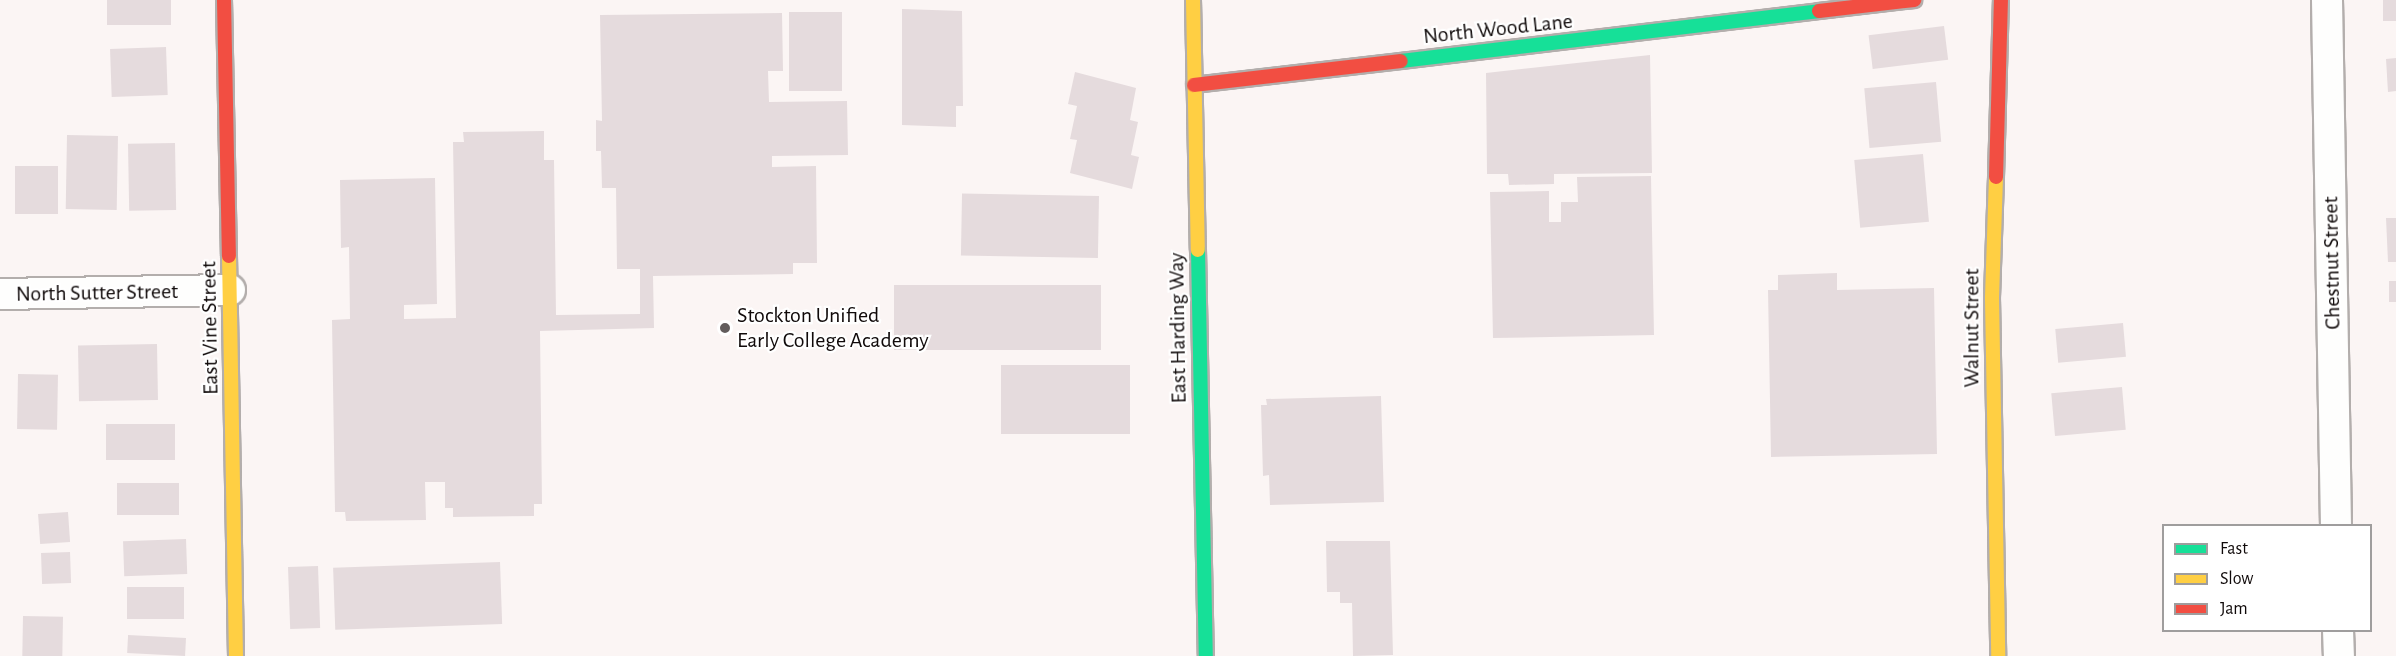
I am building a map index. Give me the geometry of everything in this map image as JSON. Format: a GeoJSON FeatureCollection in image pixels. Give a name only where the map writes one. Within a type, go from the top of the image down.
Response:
{"type":"FeatureCollection","features":[{"type":"Feature","properties":{"kind":"street","name":"East Vine Street"},"geometry":{"type":"LineString","coordinates":[[224,0],[236,656]]}},
{"type":"Feature","properties":{"kind":"street","name":"East Harding Way"},"geometry":{"type":"LineString","coordinates":[[1193,0],[1206,656]]}},
{"type":"Feature","properties":{"kind":"street","name":"North Wood Lane"},"geometry":{"type":"LineString","coordinates":[[1194,85],[1914,0]]}},
{"type":"Feature","properties":{"kind":"street","name":"Walnut Street"},"geometry":{"type":"LineString","coordinates":[[1998,656],[1992,298],[2001,0]]}},
{"type":"Feature","properties":{"kind":"street","name":"Chestnut Street"},"geometry":{"type":"LineString","coordinates":[[2327,0],[2337,524]]}},
{"type":"Feature","properties":{"kind":"street","name":"North Sutter Street"},"geometry":{"type":"LineString","coordinates":[[0,294],[230,290]]}},
{"type":"Feature","properties":{"kind":"street"},"geometry":{"type":"LineString","coordinates":[[2338,632],[2339,656]]}},
{"type":"Feature","properties":{"kind":"building"},"geometry":{"type":"Polygon","coordinates":[[[107,0],[171,0],[171,25],[107,25],[107,0]]]}},
{"type":"Feature","properties":{"kind":"building"},"geometry":{"type":"Polygon","coordinates":[[[2383,0],[2396,0],[2396,21],[2383,21],[2383,0]]]}},
{"type":"Feature","properties":{"kind":"building"},"geometry":{"type":"Polygon","coordinates":[[[902,9],[962,11],[963,106],[956,106],[956,127],[902,125],[902,9]]]}},
{"type":"Feature","properties":{"kind":"building"},"geometry":{"type":"Polygon","coordinates":[[[789,12],[842,12],[842,91],[789,91],[789,12]]]}},
{"type":"Feature","properties":{"kind":"building"},"geometry":{"type":"Polygon","coordinates":[[[782,13],[783,71],[768,71],[769,102],[847,101],[848,155],[772,156],[772,167],[816,166],[817,263],[793,263],[793,274],[653,276],[654,328],[540,331],[542,504],[534,504],[534,516],[453,517],[453,508],[445,508],[445,482],[425,482],[426,520],[346,521],[345,512],[335,512],[332,320],[350,319],[349,247],[341,248],[340,180],[435,178],[437,304],[404,305],[404,319],[456,318],[453,142],[464,142],[463,132],[544,131],[544,160],[554,160],[556,315],[640,314],[640,269],[617,269],[616,188],[602,188],[601,151],[596,151],[596,120],[602,121],[600,15],[782,13]]]}},
{"type":"Feature","properties":{"kind":"building"},"geometry":{"type":"Polygon","coordinates":[[[1944,26],[1948,60],[1873,69],[1869,35],[1944,26]]]}},
{"type":"Feature","properties":{"kind":"building"},"geometry":{"type":"Polygon","coordinates":[[[166,47],[168,95],[112,97],[110,49],[166,47]]]}},
{"type":"Feature","properties":{"kind":"building"},"geometry":{"type":"Polygon","coordinates":[[[1650,55],[1652,173],[1554,174],[1554,184],[1509,185],[1508,174],[1487,174],[1486,73],[1650,55]]]}},
{"type":"Feature","properties":{"kind":"building"},"geometry":{"type":"Polygon","coordinates":[[[2396,58],[2396,91],[2388,92],[2386,59],[2396,58]]]}},
{"type":"Feature","properties":{"kind":"building"},"geometry":{"type":"Polygon","coordinates":[[[1075,72],[1136,88],[1130,120],[1138,122],[1131,155],[1139,157],[1132,189],[1070,173],[1077,140],[1070,139],[1077,106],[1068,104],[1075,72]]]}},
{"type":"Feature","properties":{"kind":"building"},"geometry":{"type":"Polygon","coordinates":[[[1936,82],[1941,142],[1870,148],[1864,88],[1936,82]]]}},
{"type":"Feature","properties":{"kind":"building"},"geometry":{"type":"Polygon","coordinates":[[[67,135],[118,136],[117,210],[66,209],[67,135]]]}},
{"type":"Feature","properties":{"kind":"building"},"geometry":{"type":"Polygon","coordinates":[[[175,143],[176,210],[129,211],[128,144],[175,143]]]}},
{"type":"Feature","properties":{"kind":"building"},"geometry":{"type":"Polygon","coordinates":[[[1923,154],[1929,222],[1860,228],[1854,160],[1923,154]]]}},
{"type":"Feature","properties":{"kind":"building"},"geometry":{"type":"Polygon","coordinates":[[[15,166],[58,166],[58,214],[15,214],[15,166]]]}},
{"type":"Feature","properties":{"kind":"building"},"geometry":{"type":"Polygon","coordinates":[[[1651,176],[1654,335],[1493,338],[1490,192],[1549,191],[1549,222],[1561,222],[1561,202],[1578,202],[1577,177],[1651,176]]]}},
{"type":"Feature","properties":{"kind":"building"},"geometry":{"type":"Polygon","coordinates":[[[962,194],[1099,196],[1098,258],[961,256],[962,194]]]}},
{"type":"Feature","properties":{"kind":"building"},"geometry":{"type":"Polygon","coordinates":[[[2386,218],[2396,218],[2396,262],[2388,262],[2386,218]]]}},
{"type":"Feature","properties":{"kind":"building"},"geometry":{"type":"Polygon","coordinates":[[[1837,273],[1837,290],[1934,288],[1937,454],[1771,457],[1768,290],[1778,290],[1778,275],[1837,273]]]}},
{"type":"Feature","properties":{"kind":"building"},"geometry":{"type":"Polygon","coordinates":[[[2389,281],[2396,281],[2396,302],[2389,302],[2389,281]]]}},
{"type":"Feature","properties":{"kind":"building"},"geometry":{"type":"Polygon","coordinates":[[[894,285],[1101,285],[1101,350],[894,350],[894,285]]]}},
{"type":"Feature","properties":{"kind":"building"},"geometry":{"type":"Polygon","coordinates":[[[2123,323],[2126,357],[2058,363],[2055,329],[2123,323]]]}},
{"type":"Feature","properties":{"kind":"building"},"geometry":{"type":"Polygon","coordinates":[[[157,344],[158,400],[79,401],[78,345],[157,344]]]}},
{"type":"Feature","properties":{"kind":"building"},"geometry":{"type":"Polygon","coordinates":[[[1001,365],[1130,365],[1130,434],[1001,434],[1001,365]]]}},
{"type":"Feature","properties":{"kind":"building"},"geometry":{"type":"Polygon","coordinates":[[[18,374],[58,375],[57,430],[17,429],[18,374]]]}},
{"type":"Feature","properties":{"kind":"building"},"geometry":{"type":"Polygon","coordinates":[[[2122,387],[2126,430],[2055,436],[2051,393],[2122,387]]]}},
{"type":"Feature","properties":{"kind":"building"},"geometry":{"type":"Polygon","coordinates":[[[1381,396],[1384,502],[1270,505],[1269,475],[1263,476],[1261,405],[1267,405],[1266,399],[1381,396]]]}},
{"type":"Feature","properties":{"kind":"building"},"geometry":{"type":"Polygon","coordinates":[[[106,424],[175,424],[175,460],[106,460],[106,424]]]}},
{"type":"Feature","properties":{"kind":"building"},"geometry":{"type":"Polygon","coordinates":[[[117,483],[179,483],[179,515],[117,515],[117,483]]]}},
{"type":"Feature","properties":{"kind":"building"},"geometry":{"type":"Polygon","coordinates":[[[68,512],[70,542],[40,544],[38,514],[68,512]]]}},
{"type":"Feature","properties":{"kind":"building"},"geometry":{"type":"Polygon","coordinates":[[[186,539],[187,574],[124,576],[123,541],[186,539]]]}},
{"type":"Feature","properties":{"kind":"building"},"geometry":{"type":"Polygon","coordinates":[[[1326,541],[1390,541],[1393,655],[1353,656],[1352,603],[1340,603],[1340,592],[1327,592],[1326,541]]]}},
{"type":"Feature","properties":{"kind":"building"},"geometry":{"type":"Polygon","coordinates":[[[70,552],[71,583],[42,584],[41,553],[70,552]]]}},
{"type":"Feature","properties":{"kind":"building"},"geometry":{"type":"Polygon","coordinates":[[[500,562],[502,624],[335,630],[333,568],[500,562]]]}},
{"type":"Feature","properties":{"kind":"building"},"geometry":{"type":"Polygon","coordinates":[[[318,566],[320,628],[290,629],[288,567],[318,566]]]}},
{"type":"Feature","properties":{"kind":"building"},"geometry":{"type":"Polygon","coordinates":[[[127,587],[184,587],[184,619],[127,619],[127,587]]]}},
{"type":"Feature","properties":{"kind":"building"},"geometry":{"type":"Polygon","coordinates":[[[23,616],[63,617],[62,656],[22,656],[23,616]]]}},
{"type":"Feature","properties":{"kind":"building"},"geometry":{"type":"Polygon","coordinates":[[[128,635],[186,638],[185,656],[127,653],[128,635]]]}},
{"type":"Feature","properties":{"kind":"traffic: fast"},"geometry":{"type":"LineString","coordinates":[[1401,61],[1819,11]]}},
{"type":"Feature","properties":{"kind":"traffic: fast"},"geometry":{"type":"LineString","coordinates":[[1198,250],[1206,656]]}},
{"type":"Feature","properties":{"kind":"traffic: slow"},"geometry":{"type":"LineString","coordinates":[[1193,0],[1198,250]]}},
{"type":"Feature","properties":{"kind":"traffic: slow"},"geometry":{"type":"LineString","coordinates":[[1996,177],[1992,298],[1998,656]]}},
{"type":"Feature","properties":{"kind":"traffic: slow"},"geometry":{"type":"LineString","coordinates":[[229,256],[236,656]]}},
{"type":"Feature","properties":{"kind":"traffic: jam"},"geometry":{"type":"LineString","coordinates":[[224,0],[229,256]]}},
{"type":"Feature","properties":{"kind":"traffic: jam"},"geometry":{"type":"LineString","coordinates":[[1819,11],[1914,0]]}},
{"type":"Feature","properties":{"kind":"traffic: jam"},"geometry":{"type":"LineString","coordinates":[[1996,177],[2001,0]]}},
{"type":"Feature","properties":{"kind":"traffic: jam"},"geometry":{"type":"LineString","coordinates":[[1194,85],[1401,61]]}},
{"type":"Feature","properties":{"kind":"place","name":"Stockton Unified Early College Academy"},"geometry":{"type":"Point","coordinates":[725,328]}}]}
